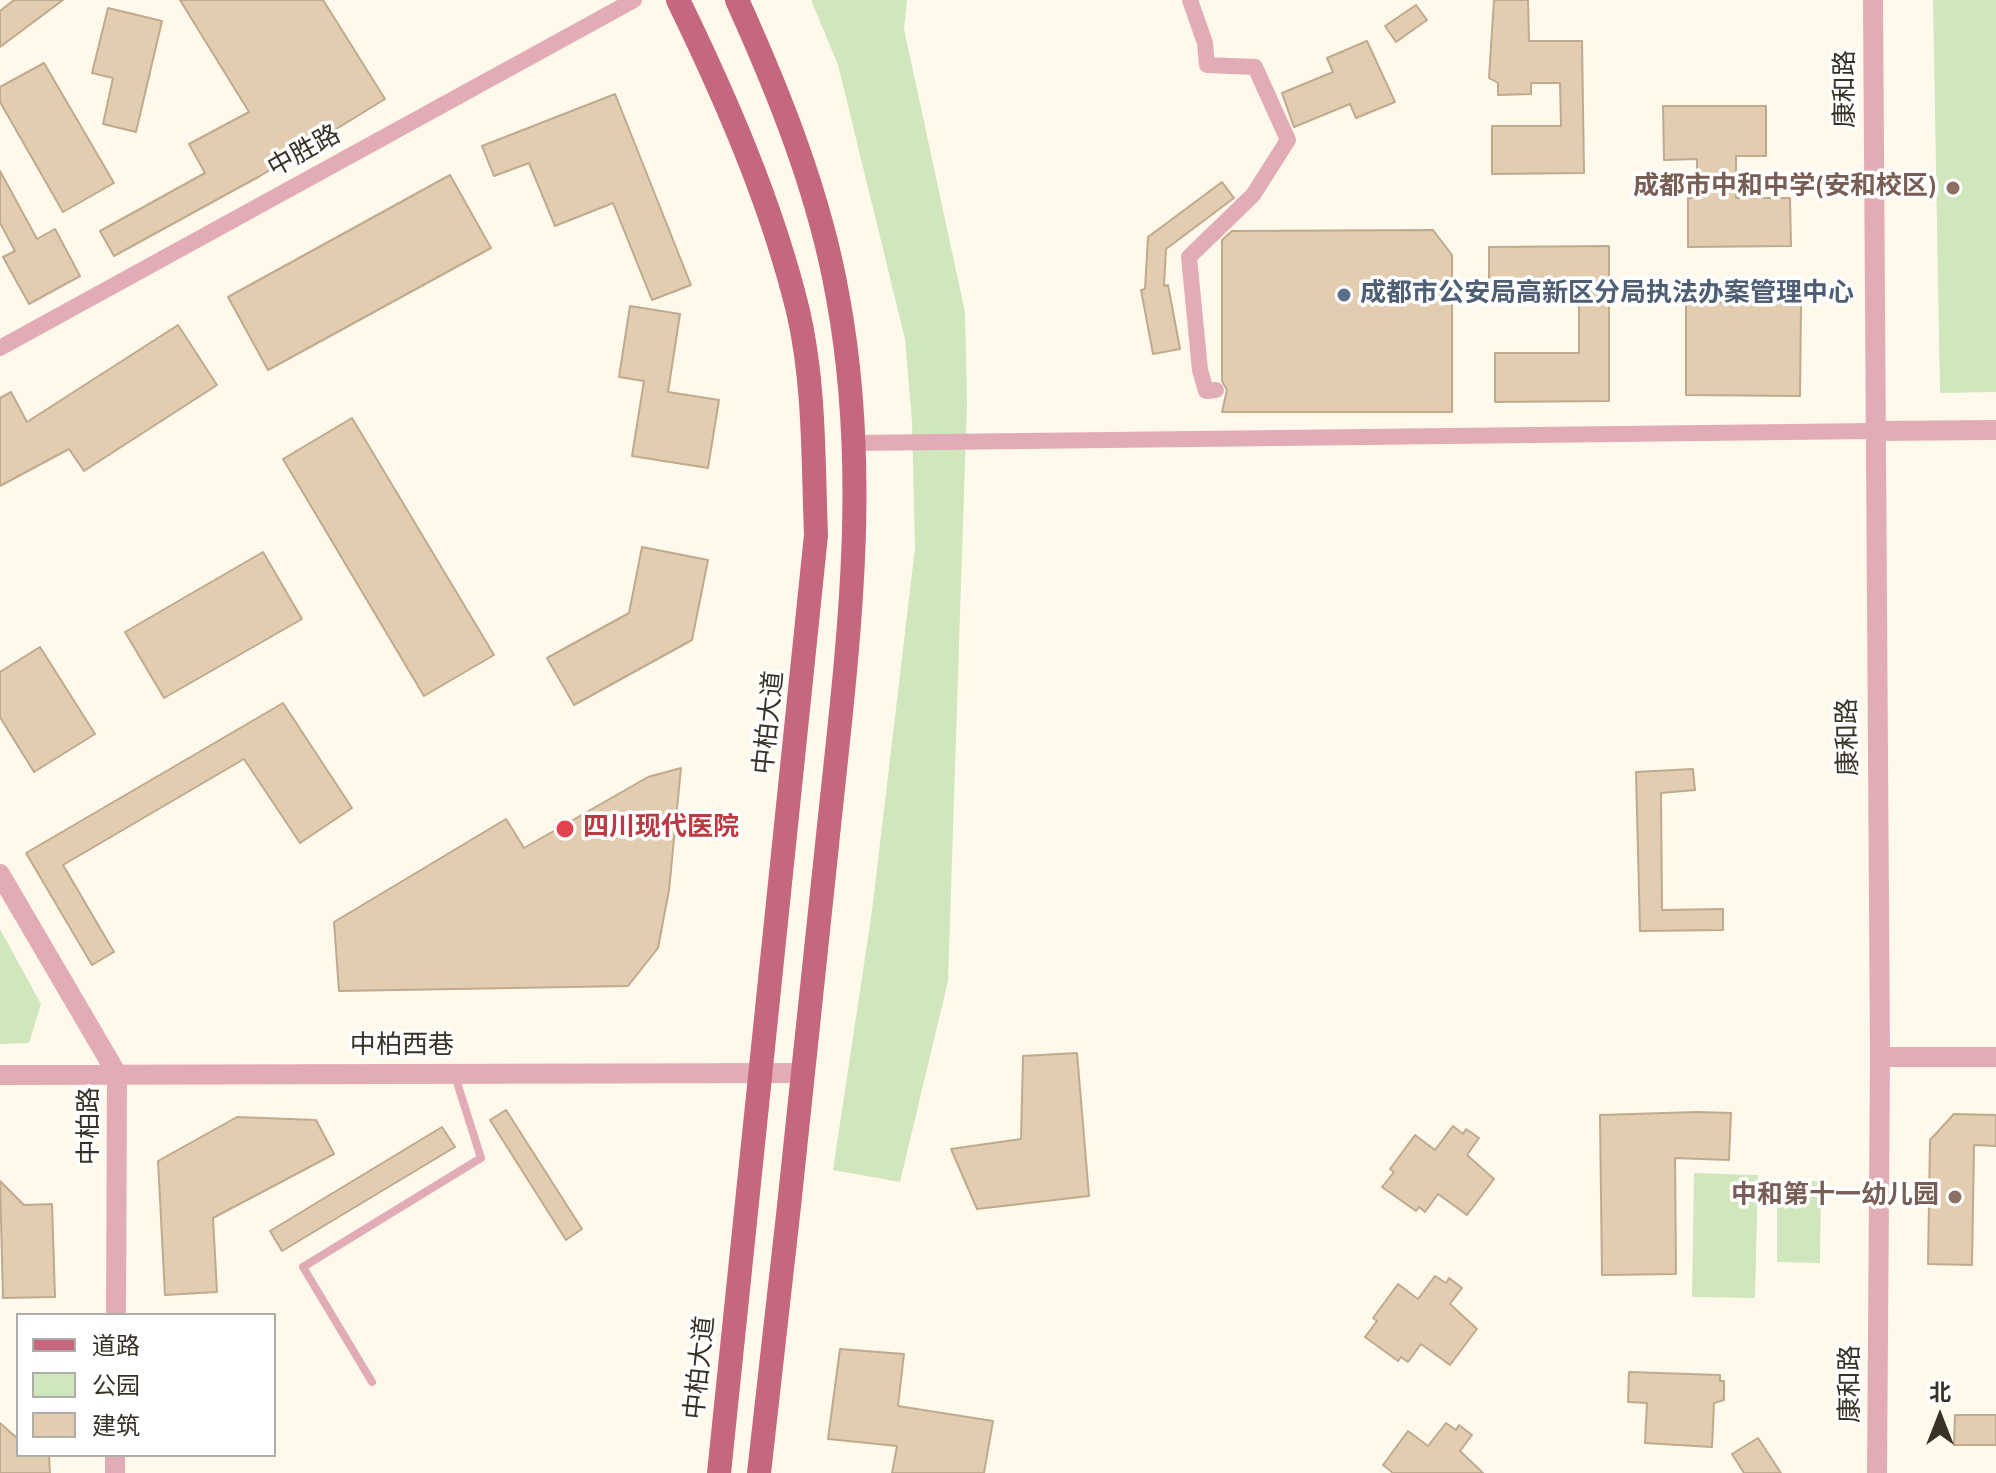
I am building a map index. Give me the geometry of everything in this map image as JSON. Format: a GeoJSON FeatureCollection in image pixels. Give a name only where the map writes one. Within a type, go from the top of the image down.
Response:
{"type":"FeatureCollection","features":[{"type":"Feature","properties":{"kind":"main road","name":"中柏大道"},"geometry":{"type":"LineString","coordinates":[[678,0],[728,103],[798,313],[812,419],[816,535],[763,1071],[719,1473]]}},
{"type":"Feature","properties":{"kind":"main road"},"geometry":{"type":"LineString","coordinates":[[737,0],[776,93],[823,232],[838,299],[854,443],[857,530],[804,1073],[759,1473]]}},
{"type":"Feature","properties":{"kind":"street","name":"中胜路"},"geometry":{"type":"LineString","coordinates":[[0,348],[634,0]]}},
{"type":"Feature","properties":{"kind":"street"},"geometry":{"type":"LineString","coordinates":[[1190,0],[1205,43],[1207,65],[1255,67],[1288,140],[1253,195],[1189,257],[1200,370],[1206,391],[1216,390]]}},
{"type":"Feature","properties":{"kind":"street","name":"康和路"},"geometry":{"type":"LineString","coordinates":[[1873,0],[1873,431],[1880,1057],[1877,1473]]}},
{"type":"Feature","properties":{"kind":"street"},"geometry":{"type":"LineString","coordinates":[[854,443],[1996,430]]}},
{"type":"Feature","properties":{"kind":"street","name":"中柏路"},"geometry":{"type":"LineString","coordinates":[[0,874],[117,1074],[116,1313]]}},
{"type":"Feature","properties":{"kind":"street"},"geometry":{"type":"LineString","coordinates":[[1880,1057],[1996,1057]]}},
{"type":"Feature","properties":{"kind":"street","name":"中柏西巷"},"geometry":{"type":"LineString","coordinates":[[0,1075],[804,1073]]}},
{"type":"Feature","properties":{"kind":"lane"},"geometry":{"type":"LineString","coordinates":[[372,1382],[303,1267],[481,1158],[454,1072]]}},
{"type":"Feature","properties":{"kind":"green space"},"geometry":{"type":"Polygon","coordinates":[[[811,0],[907,0],[904,29],[965,312],[967,402],[948,981],[900,1182],[833,1170],[872,911],[915,548],[912,422],[905,339],[838,65],[811,0]]]}},
{"type":"Feature","properties":{"kind":"green space","name":"成都市中和中学(安和校区)"},"geometry":{"type":"Polygon","coordinates":[[[1933,0],[1996,0],[1996,392],[1940,393],[1933,0]]]}},
{"type":"Feature","properties":{"kind":"green space"},"geometry":{"type":"Polygon","coordinates":[[[0,929],[41,1004],[29,1043],[0,1044],[0,929]]]}},
{"type":"Feature","properties":{"kind":"green space"},"geometry":{"type":"Polygon","coordinates":[[[1694,1173],[1758,1175],[1755,1298],[1692,1297],[1694,1173]]]}},
{"type":"Feature","properties":{"kind":"green space"},"geometry":{"type":"Polygon","coordinates":[[[1777,1181],[1821,1181],[1820,1263],[1777,1262],[1777,1181]]]}},
{"type":"Feature","properties":{"kind":"building"},"geometry":{"type":"Polygon","coordinates":[[[14,0],[63,0],[0,47],[0,11],[14,0]]]}},
{"type":"Feature","properties":{"kind":"building"},"geometry":{"type":"Polygon","coordinates":[[[180,0],[323,0],[385,99],[260,176],[114,256],[100,231],[205,173],[189,144],[249,112],[180,0]]]}},
{"type":"Feature","properties":{"kind":"building"},"geometry":{"type":"Polygon","coordinates":[[[1494,0],[1528,0],[1529,41],[1582,41],[1584,173],[1492,174],[1492,126],[1561,126],[1560,83],[1531,83],[1531,94],[1498,95],[1498,83],[1489,78],[1494,0]]]}},
{"type":"Feature","properties":{"kind":"building"},"geometry":{"type":"Polygon","coordinates":[[[1416,5],[1427,20],[1396,42],[1385,26],[1416,5]]]}},
{"type":"Feature","properties":{"kind":"building"},"geometry":{"type":"Polygon","coordinates":[[[108,8],[162,21],[136,132],[103,124],[113,78],[92,73],[108,8]]]}},
{"type":"Feature","properties":{"kind":"building"},"geometry":{"type":"Polygon","coordinates":[[[1367,41],[1395,102],[1356,118],[1350,104],[1294,127],[1282,93],[1333,72],[1327,58],[1367,41]]]}},
{"type":"Feature","properties":{"kind":"building"},"geometry":{"type":"Polygon","coordinates":[[[44,63],[114,183],[63,212],[0,102],[0,87],[44,63]]]}},
{"type":"Feature","properties":{"kind":"building"},"geometry":{"type":"Polygon","coordinates":[[[615,94],[691,285],[652,300],[613,203],[555,226],[529,163],[494,176],[482,146],[615,94]]]}},
{"type":"Feature","properties":{"kind":"building"},"geometry":{"type":"Polygon","coordinates":[[[1663,106],[1766,106],[1766,156],[1736,156],[1736,198],[1790,198],[1791,246],[1688,247],[1688,198],[1697,198],[1697,159],[1664,160],[1663,106]]]}},
{"type":"Feature","properties":{"kind":"building"},"geometry":{"type":"Polygon","coordinates":[[[0,171],[37,239],[55,229],[80,276],[29,304],[3,257],[15,251],[0,223],[0,171]]]}},
{"type":"Feature","properties":{"kind":"building"},"geometry":{"type":"Polygon","coordinates":[[[450,175],[491,248],[268,370],[228,297],[450,175]]]}},
{"type":"Feature","properties":{"kind":"building"},"geometry":{"type":"Polygon","coordinates":[[[1222,182],[1234,198],[1166,249],[1164,286],[1168,285],[1180,349],[1153,354],[1141,290],[1145,289],[1148,237],[1222,182]]]}},
{"type":"Feature","properties":{"kind":"building"},"geometry":{"type":"Polygon","coordinates":[[[1433,230],[1452,255],[1452,412],[1222,412],[1227,390],[1222,381],[1222,240],[1232,231],[1433,230]]]}},
{"type":"Feature","properties":{"kind":"building"},"geometry":{"type":"Polygon","coordinates":[[[1609,246],[1609,401],[1495,402],[1495,353],[1579,353],[1579,289],[1489,290],[1489,247],[1609,246]]]}},
{"type":"Feature","properties":{"kind":"building"},"geometry":{"type":"Polygon","coordinates":[[[1686,302],[1801,303],[1800,396],[1686,395],[1686,302]]]}},
{"type":"Feature","properties":{"kind":"building"},"geometry":{"type":"Polygon","coordinates":[[[630,306],[680,314],[668,392],[719,400],[708,468],[632,456],[644,381],[619,377],[630,306]]]}},
{"type":"Feature","properties":{"kind":"building"},"geometry":{"type":"Polygon","coordinates":[[[178,325],[217,385],[84,471],[69,449],[0,486],[0,398],[11,392],[27,422],[178,325]]]}},
{"type":"Feature","properties":{"kind":"building"},"geometry":{"type":"Polygon","coordinates":[[[352,418],[494,655],[424,696],[283,459],[352,418]]]}},
{"type":"Feature","properties":{"kind":"building"},"geometry":{"type":"Polygon","coordinates":[[[642,547],[708,560],[692,640],[574,705],[547,658],[629,613],[642,547]]]}},
{"type":"Feature","properties":{"kind":"building"},"geometry":{"type":"Polygon","coordinates":[[[263,552],[302,619],[164,698],[125,632],[263,552]]]}},
{"type":"Feature","properties":{"kind":"building"},"geometry":{"type":"Polygon","coordinates":[[[40,647],[95,734],[34,772],[0,717],[0,672],[40,647]]]}},
{"type":"Feature","properties":{"kind":"building"},"geometry":{"type":"Polygon","coordinates":[[[283,703],[352,808],[300,843],[244,759],[63,865],[114,952],[92,965],[26,853],[283,703]]]}},
{"type":"Feature","properties":{"kind":"building"},"geometry":{"type":"Polygon","coordinates":[[[681,768],[669,890],[658,948],[628,986],[339,991],[334,922],[506,819],[524,848],[648,777],[681,768]]]}},
{"type":"Feature","properties":{"kind":"building"},"geometry":{"type":"Polygon","coordinates":[[[1693,769],[1695,790],[1661,793],[1662,910],[1723,909],[1723,930],[1640,931],[1636,772],[1693,769]]]}},
{"type":"Feature","properties":{"kind":"building"},"geometry":{"type":"Polygon","coordinates":[[[1077,1053],[1089,1196],[977,1209],[951,1149],[1021,1139],[1023,1056],[1077,1053]]]}},
{"type":"Feature","properties":{"kind":"building"},"geometry":{"type":"Polygon","coordinates":[[[506,1110],[582,1229],[566,1240],[490,1120],[506,1110]]]}},
{"type":"Feature","properties":{"kind":"building"},"geometry":{"type":"Polygon","coordinates":[[[1731,1113],[1729,1160],[1675,1158],[1676,1274],[1602,1275],[1600,1115],[1731,1113]]]}},
{"type":"Feature","properties":{"kind":"building"},"geometry":{"type":"Polygon","coordinates":[[[1954,1114],[1996,1115],[1996,1146],[1974,1145],[1972,1265],[1928,1264],[1930,1140],[1954,1114]]]}},
{"type":"Feature","properties":{"kind":"building"},"geometry":{"type":"Polygon","coordinates":[[[237,1117],[316,1120],[334,1154],[213,1218],[217,1292],[165,1295],[158,1161],[237,1117]]]}},
{"type":"Feature","properties":{"kind":"building"},"geometry":{"type":"Polygon","coordinates":[[[1453,1126],[1463,1134],[1466,1129],[1479,1138],[1467,1155],[1494,1179],[1467,1215],[1438,1194],[1425,1212],[1419,1207],[1416,1211],[1382,1187],[1394,1172],[1390,1169],[1415,1135],[1435,1150],[1453,1126]]]}},
{"type":"Feature","properties":{"kind":"building"},"geometry":{"type":"Polygon","coordinates":[[[442,1127],[455,1147],[282,1251],[270,1231],[442,1127]]]}},
{"type":"Feature","properties":{"kind":"building"},"geometry":{"type":"Polygon","coordinates":[[[0,1181],[24,1205],[52,1204],[55,1297],[3,1298],[0,1181]]]}},
{"type":"Feature","properties":{"kind":"building"},"geometry":{"type":"Polygon","coordinates":[[[1435,1276],[1446,1283],[1449,1278],[1462,1288],[1450,1304],[1477,1329],[1450,1365],[1421,1344],[1408,1362],[1401,1357],[1398,1361],[1365,1337],[1377,1321],[1373,1318],[1398,1284],[1418,1299],[1435,1276]]]}},
{"type":"Feature","properties":{"kind":"building"},"geometry":{"type":"Polygon","coordinates":[[[840,1349],[904,1354],[898,1406],[993,1421],[984,1473],[892,1473],[897,1446],[828,1439],[840,1349]]]}},
{"type":"Feature","properties":{"kind":"building"},"geometry":{"type":"Polygon","coordinates":[[[1629,1372],[1720,1375],[1720,1381],[1724,1381],[1724,1400],[1714,1403],[1712,1447],[1645,1443],[1647,1403],[1628,1402],[1629,1372]]]}},
{"type":"Feature","properties":{"kind":"building"},"geometry":{"type":"Polygon","coordinates":[[[1955,1415],[1996,1415],[1996,1445],[1954,1445],[1955,1415]]]}},
{"type":"Feature","properties":{"kind":"building"},"geometry":{"type":"Polygon","coordinates":[[[0,1423],[16,1437],[16,1457],[49,1457],[50,1473],[0,1473],[0,1423]]]}},
{"type":"Feature","properties":{"kind":"building"},"geometry":{"type":"Polygon","coordinates":[[[1446,1423],[1456,1430],[1459,1425],[1472,1435],[1460,1451],[1483,1473],[1393,1473],[1383,1465],[1408,1431],[1428,1446],[1446,1423]]]}},
{"type":"Feature","properties":{"kind":"building"},"geometry":{"type":"Polygon","coordinates":[[[1758,1438],[1781,1473],[1744,1473],[1732,1454],[1758,1438]]]}},
{"type":"Feature","properties":{"kind":"place","name":"成都市中和中学(安和校区)"},"geometry":{"type":"Point","coordinates":[1953,188]}},
{"type":"Feature","properties":{"kind":"place","name":"成都市公安局高新区分局执法办案管理中心"},"geometry":{"type":"Point","coordinates":[1344,295]}},
{"type":"Feature","properties":{"kind":"place","name":"四川现代医院"},"geometry":{"type":"Point","coordinates":[565,829]}},
{"type":"Feature","properties":{"kind":"place","name":"中和第十一幼儿园"},"geometry":{"type":"Point","coordinates":[1955,1197]}}]}
